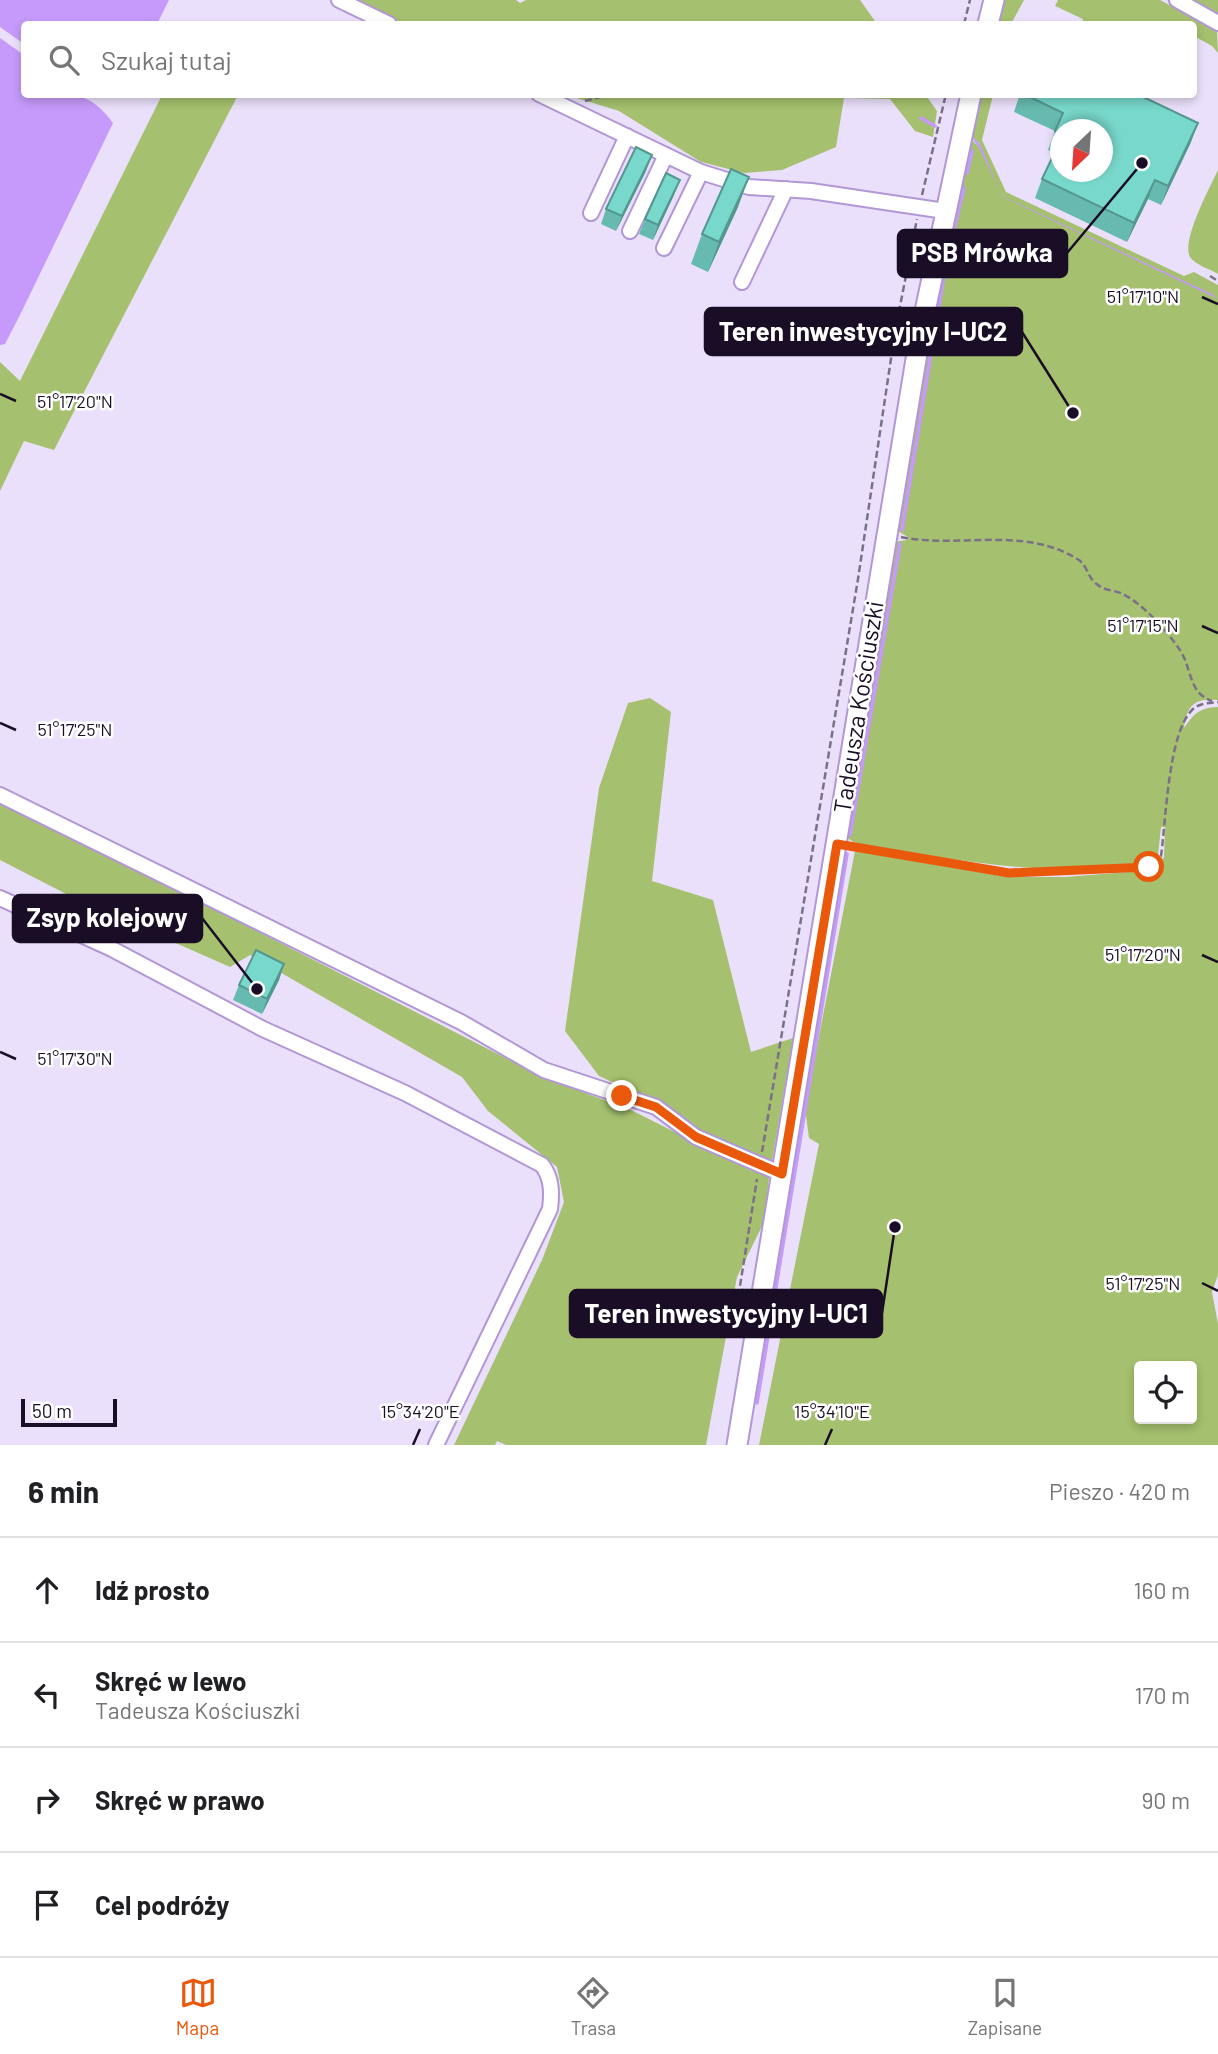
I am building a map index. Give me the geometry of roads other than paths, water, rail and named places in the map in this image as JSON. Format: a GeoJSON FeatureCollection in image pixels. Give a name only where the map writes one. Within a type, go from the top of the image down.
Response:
{"type":"FeatureCollection","features":[{"type":"Feature","properties":{"kind":"main road"},"geometry":{"type":"LineString","coordinates":[[989,21],[994,0]]}},
{"type":"Feature","properties":{"kind":"main road","name":"Tadeusza Kościuszki"},"geometry":{"type":"LineString","coordinates":[[737,1445],[920,335],[944,211],[970,98]]}},
{"type":"Feature","properties":{"kind":"street"},"geometry":{"type":"LineString","coordinates":[[339,0],[383,21]]}},
{"type":"Feature","properties":{"kind":"street"},"geometry":{"type":"LineString","coordinates":[[1177,0],[1218,23]]}},
{"type":"Feature","properties":{"kind":"street"},"geometry":{"type":"LineString","coordinates":[[547,98],[701,172],[749,187],[786,189],[944,211]]}},
{"type":"Feature","properties":{"kind":"street"},"geometry":{"type":"LineString","coordinates":[[591,213],[627,136]]}},
{"type":"Feature","properties":{"kind":"street"},"geometry":{"type":"LineString","coordinates":[[630,231],[666,155]]}},
{"type":"Feature","properties":{"kind":"street"},"geometry":{"type":"LineString","coordinates":[[664,248],[701,172]]}},
{"type":"Feature","properties":{"kind":"street"},"geometry":{"type":"LineString","coordinates":[[742,282],[786,189]]}},
{"type":"Feature","properties":{"kind":"street"},"geometry":{"type":"LineString","coordinates":[[0,795],[461,1022],[544,1070],[656,1107],[696,1137],[782,1174]]}},
{"type":"Feature","properties":{"kind":"street"},"geometry":{"type":"LineString","coordinates":[[0,898],[112,949],[263,1029],[405,1093],[531,1158],[548,1172],[552,1194],[550,1209],[436,1445]]}},
{"type":"Feature","properties":{"kind":"waterway"},"geometry":{"type":"LineString","coordinates":[[921,118],[935,126]]}},
{"type":"Feature","properties":{"kind":"waterway"},"geometry":{"type":"LineString","coordinates":[[967,173],[972,151]]}},
{"type":"Feature","properties":{"kind":"waterway"},"geometry":{"type":"LineString","coordinates":[[902,530],[946,263],[964,188]]}},
{"type":"Feature","properties":{"kind":"waterway"},"geometry":{"type":"LineString","coordinates":[[850,835],[900,544]]}},
{"type":"Feature","properties":{"kind":"waterway"},"geometry":{"type":"LineString","coordinates":[[757,1403],[847,854]]}},
{"type":"Feature","properties":{"kind":"place","name":"PSB Mrówka"},"geometry":{"type":"Point","coordinates":[1142,163]}},
{"type":"Feature","properties":{"kind":"place","name":"Teren inwestycyjny I-UC2"},"geometry":{"type":"Point","coordinates":[1073,413]}},
{"type":"Feature","properties":{"kind":"place","name":"Zsyp kolejowy"},"geometry":{"type":"Point","coordinates":[257,989]}},
{"type":"Feature","properties":{"kind":"place","name":"Teren inwestycyjny I-UC1"},"geometry":{"type":"Point","coordinates":[895,1227]}}]}
